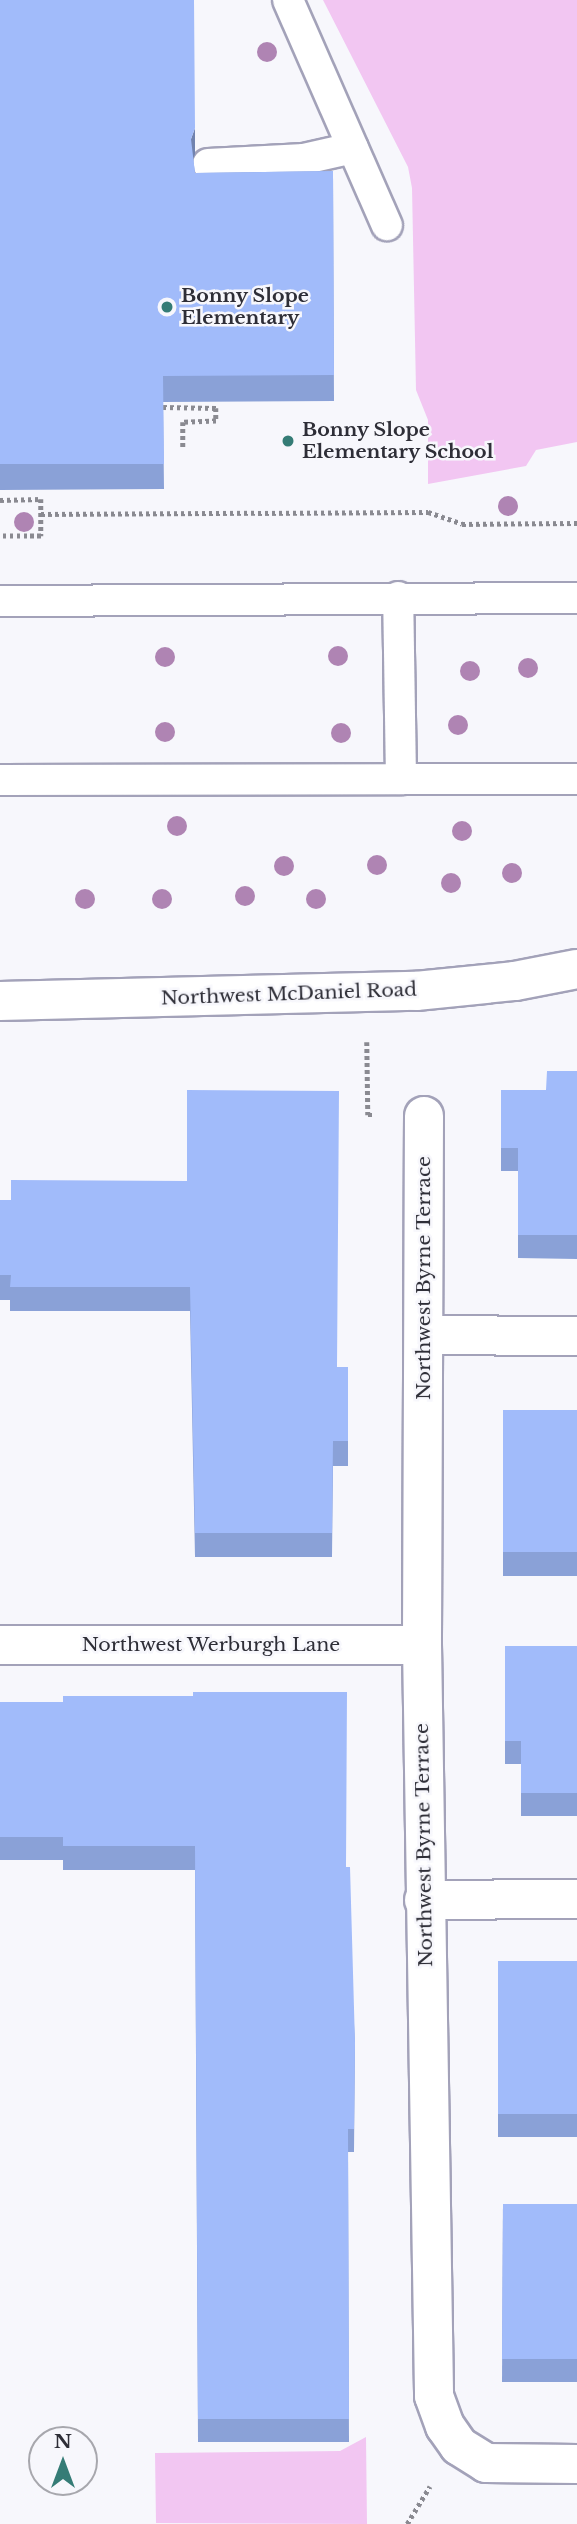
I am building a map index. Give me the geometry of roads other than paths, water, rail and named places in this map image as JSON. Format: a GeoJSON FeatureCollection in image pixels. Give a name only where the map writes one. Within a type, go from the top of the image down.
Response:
{"type":"FeatureCollection","features":[{"type":"Feature","properties":{"kind":"street","name":"Northwest McDaniel Road"},"geometry":{"type":"LineString","coordinates":[[0,1001],[416,991],[515,981],[577,969]]}},
{"type":"Feature","properties":{"kind":"street","name":"Northwest Byrne Terrace"},"geometry":{"type":"LineString","coordinates":[[424,1116],[422,1645],[434,2396],[459,2446],[486,2463],[577,2463]]}},
{"type":"Feature","properties":{"kind":"street"},"geometry":{"type":"LineString","coordinates":[[424,1335],[577,1336]]}},
{"type":"Feature","properties":{"kind":"street","name":"Northwest Werburgh Lane"},"geometry":{"type":"LineString","coordinates":[[0,1645],[422,1645]]}},
{"type":"Feature","properties":{"kind":"street"},"geometry":{"type":"LineString","coordinates":[[424,1900],[577,1899]]}},
{"type":"Feature","properties":{"kind":"lane"},"geometry":{"type":"LineString","coordinates":[[288,0],[387,225]]}},
{"type":"Feature","properties":{"kind":"lane"},"geometry":{"type":"LineString","coordinates":[[208,164],[304,159],[353,148]]}},
{"type":"Feature","properties":{"kind":"lane"},"geometry":{"type":"LineString","coordinates":[[398,597],[401,779]]}},
{"type":"Feature","properties":{"kind":"lane"},"geometry":{"type":"LineString","coordinates":[[0,601],[577,598]]}},
{"type":"Feature","properties":{"kind":"lane"},"geometry":{"type":"LineString","coordinates":[[0,780],[577,779]]}},
{"type":"Feature","properties":{"kind":"place","name":"Bonny Slope Elementary"},"geometry":{"type":"Point","coordinates":[167,307]}},
{"type":"Feature","properties":{"kind":"place","name":"Bonny Slope Elementary School"},"geometry":{"type":"Point","coordinates":[288,441]}}]}
